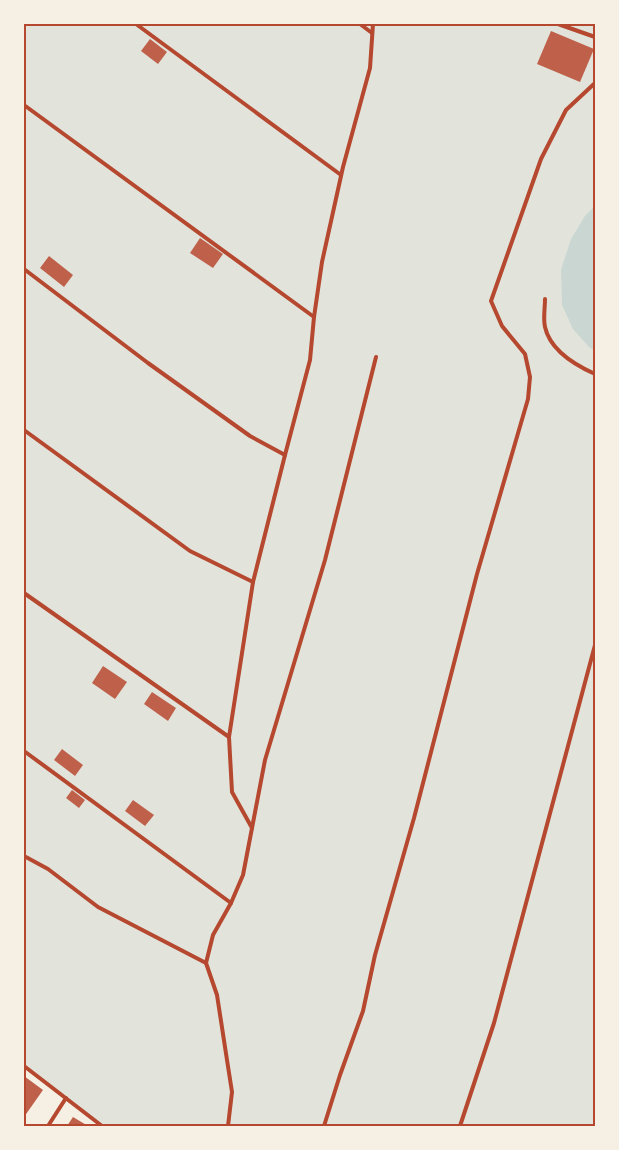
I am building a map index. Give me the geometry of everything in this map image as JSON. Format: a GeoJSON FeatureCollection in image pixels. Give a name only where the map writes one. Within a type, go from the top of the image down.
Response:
{"type":"FeatureCollection","features":[{"type":"Feature","properties":{"kind":"lane"},"geometry":{"type":"LineString","coordinates":[[136,24],[341,175]]}},
{"type":"Feature","properties":{"kind":"lane"},"geometry":{"type":"LineString","coordinates":[[360,24],[372,33]]}},
{"type":"Feature","properties":{"kind":"lane"},"geometry":{"type":"LineString","coordinates":[[252,828],[232,792],[229,737],[253,582],[310,360],[322,262],[341,175],[370,68],[373,24]]}},
{"type":"Feature","properties":{"kind":"lane"},"geometry":{"type":"LineString","coordinates":[[558,24],[567,25],[595,37]]}},
{"type":"Feature","properties":{"kind":"lane"},"geometry":{"type":"LineString","coordinates":[[324,1126],[340,1075],[364,1011],[375,955],[414,818],[477,574],[528,399],[530,376],[525,354],[502,326],[491,301],[541,159],[566,110],[595,83]]}},
{"type":"Feature","properties":{"kind":"lane"},"geometry":{"type":"LineString","coordinates":[[24,105],[314,317]]}},
{"type":"Feature","properties":{"kind":"lane"},"geometry":{"type":"LineString","coordinates":[[24,269],[148,363],[250,436],[285,455]]}},
{"type":"Feature","properties":{"kind":"lane"},"geometry":{"type":"LineString","coordinates":[[545,299],[544,326],[550,341],[563,354],[595,374]]}},
{"type":"Feature","properties":{"kind":"lane"},"geometry":{"type":"LineString","coordinates":[[228,1126],[232,1092],[217,996],[206,963],[213,935],[231,903],[243,876],[265,760],[325,560],[376,356]]}},
{"type":"Feature","properties":{"kind":"lane"},"geometry":{"type":"LineString","coordinates":[[24,430],[190,551],[253,582]]}},
{"type":"Feature","properties":{"kind":"lane"},"geometry":{"type":"LineString","coordinates":[[24,593],[229,737]]}},
{"type":"Feature","properties":{"kind":"lane"},"geometry":{"type":"LineString","coordinates":[[460,1126],[494,1023],[595,645]]}},
{"type":"Feature","properties":{"kind":"lane"},"geometry":{"type":"LineString","coordinates":[[24,751],[231,903]]}},
{"type":"Feature","properties":{"kind":"lane"},"geometry":{"type":"LineString","coordinates":[[24,856],[48,869],[98,907],[206,963]]}},
{"type":"Feature","properties":{"kind":"lane"},"geometry":{"type":"LineString","coordinates":[[24,1066],[102,1126]]}},
{"type":"Feature","properties":{"kind":"lane"},"geometry":{"type":"LineString","coordinates":[[48,1126],[66,1098]]}},
{"type":"Feature","properties":{"kind":"shaded area"},"geometry":{"type":"Polygon","coordinates":[[[24,24],[595,24],[595,1126],[102,1126],[24,1066],[24,24]]]}},
{"type":"Feature","properties":{"kind":"shaded area"},"geometry":{"type":"Polygon","coordinates":[[[595,206],[595,350],[590,348],[573,329],[562,305],[561,270],[571,239],[585,216],[595,206]]]}},
{"type":"Feature","properties":{"kind":"building"},"geometry":{"type":"Polygon","coordinates":[[[551,31],[594,49],[580,82],[537,64],[551,31]]]}},
{"type":"Feature","properties":{"kind":"building"},"geometry":{"type":"Polygon","coordinates":[[[150,39],[167,52],[158,64],[141,51],[150,39]]]}},
{"type":"Feature","properties":{"kind":"building"},"geometry":{"type":"Polygon","coordinates":[[[200,238],[223,254],[213,268],[190,253],[200,238]]]}},
{"type":"Feature","properties":{"kind":"building"},"geometry":{"type":"Polygon","coordinates":[[[49,256],[73,275],[64,287],[40,268],[49,256]]]}},
{"type":"Feature","properties":{"kind":"building"},"geometry":{"type":"Polygon","coordinates":[[[103,666],[127,682],[115,699],[92,683],[103,666]]]}},
{"type":"Feature","properties":{"kind":"building"},"geometry":{"type":"Polygon","coordinates":[[[152,692],[176,708],[168,721],[144,704],[152,692]]]}},
{"type":"Feature","properties":{"kind":"building"},"geometry":{"type":"Polygon","coordinates":[[[62,749],[83,765],[75,776],[54,760],[62,749]]]}},
{"type":"Feature","properties":{"kind":"building"},"geometry":{"type":"Polygon","coordinates":[[[72,790],[85,800],[79,808],[66,798],[72,790]]]}},
{"type":"Feature","properties":{"kind":"building"},"geometry":{"type":"Polygon","coordinates":[[[133,800],[154,815],[145,826],[125,811],[133,800]]]}},
{"type":"Feature","properties":{"kind":"building"},"geometry":{"type":"Polygon","coordinates":[[[24,1076],[43,1090],[24,1117],[24,1076]]]}},
{"type":"Feature","properties":{"kind":"building"},"geometry":{"type":"Polygon","coordinates":[[[73,1117],[88,1126],[67,1126],[73,1117]]]}}]}
